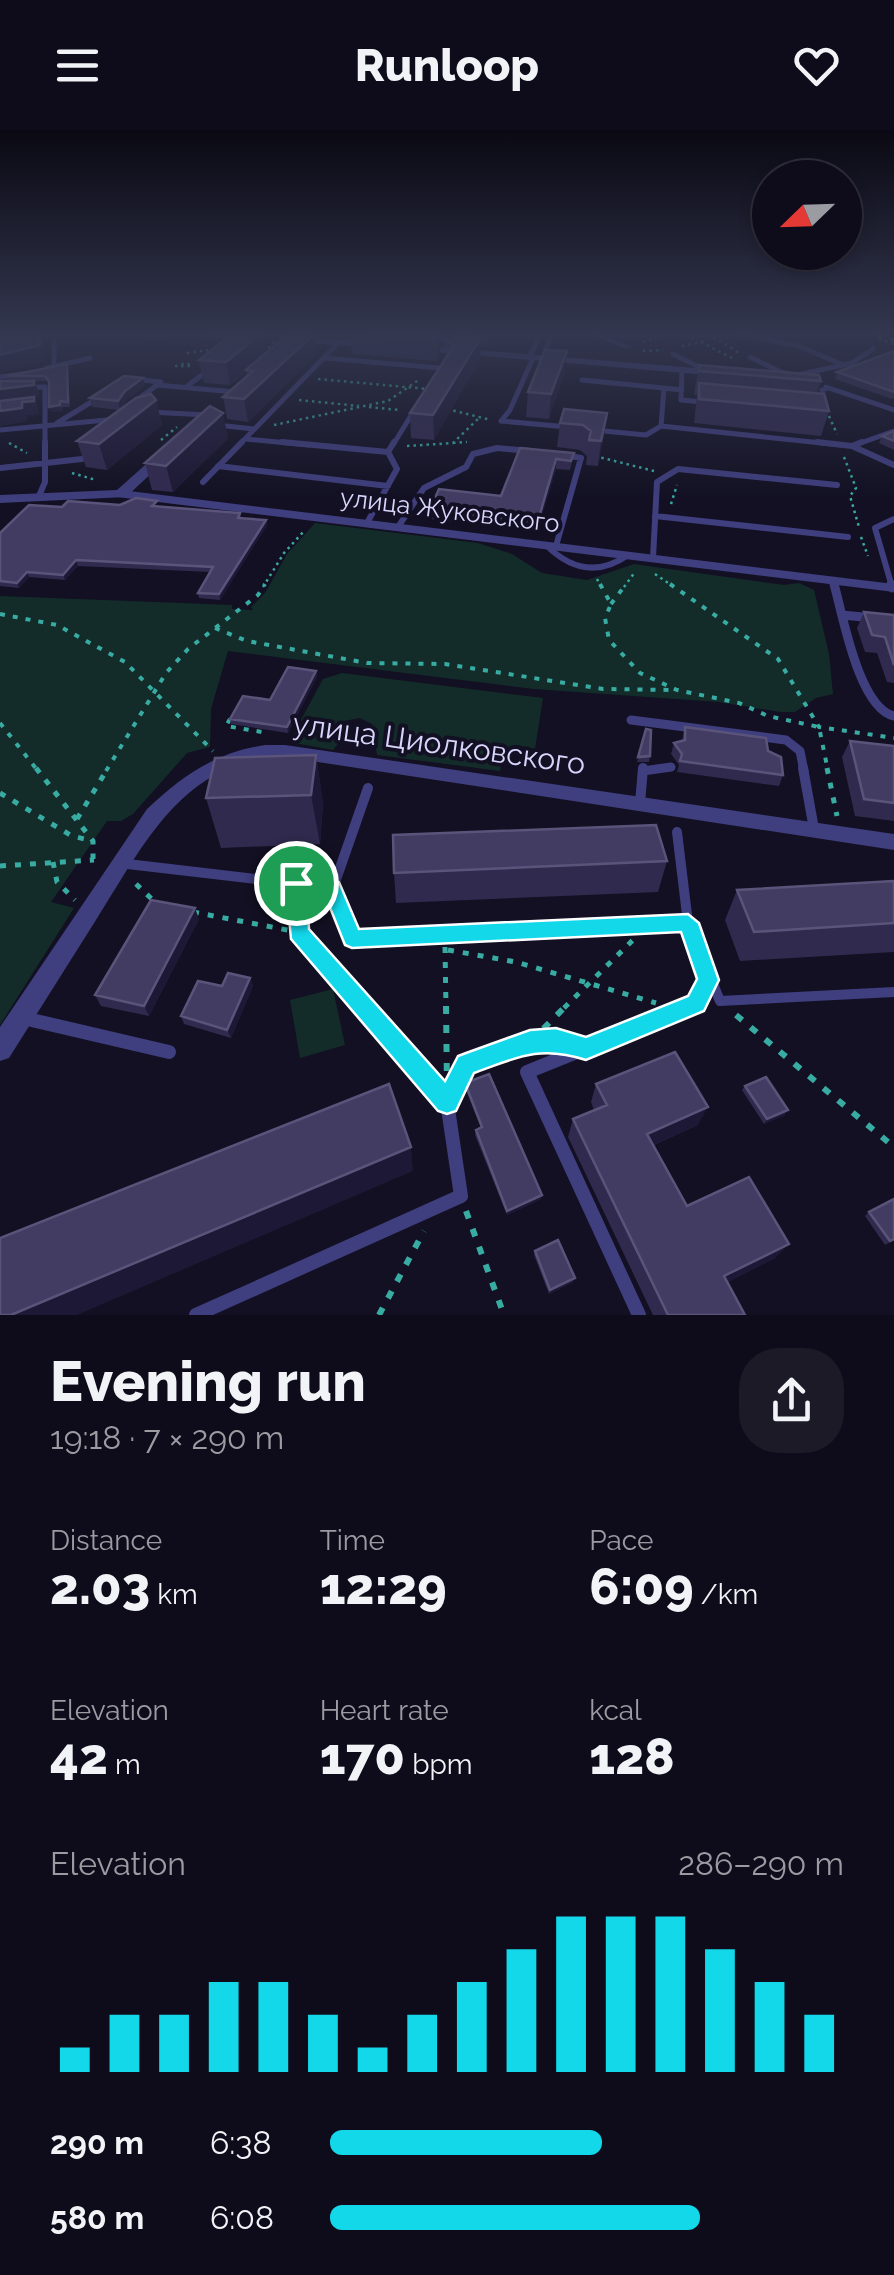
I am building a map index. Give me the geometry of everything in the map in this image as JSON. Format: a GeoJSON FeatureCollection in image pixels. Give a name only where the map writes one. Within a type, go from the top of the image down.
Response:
{"type":"FeatureCollection","features":[{"type":"Feature","properties":{"kind":"street"},"geometry":{"type":"LineString","coordinates":[[121,494],[239,389]]}},
{"type":"Feature","properties":{"kind":"street","name":"улица Жуковского"},"geometry":{"type":"LineString","coordinates":[[0,499],[121,494],[893,588]]}},
{"type":"Feature","properties":{"kind":"street","name":"улица Циолковского"},"geometry":{"type":"LineString","coordinates":[[0,1049],[154,814],[183,785],[216,763],[238,755],[261,750],[285,751],[894,842]]}},
{"type":"Feature","properties":{"kind":"lane"},"geometry":{"type":"LineString","coordinates":[[39,496],[45,482],[45,389]]}},
{"type":"Feature","properties":{"kind":"lane"},"geometry":{"type":"LineString","coordinates":[[57,423],[109,389]]}},
{"type":"Feature","properties":{"kind":"lane"},"geometry":{"type":"LineString","coordinates":[[131,405],[151,389]]}},
{"type":"Feature","properties":{"kind":"lane"},"geometry":{"type":"LineString","coordinates":[[203,482],[293,389]]}},
{"type":"Feature","properties":{"kind":"lane"},"geometry":{"type":"LineString","coordinates":[[390,450],[428,389]]}},
{"type":"Feature","properties":{"kind":"lane"},"geometry":{"type":"LineString","coordinates":[[500,421],[520,389]]}},
{"type":"Feature","properties":{"kind":"lane"},"geometry":{"type":"LineString","coordinates":[[661,426],[664,389]]}},
{"type":"Feature","properties":{"kind":"lane"},"geometry":{"type":"LineString","coordinates":[[676,389],[682,390],[681,400],[721,404]]}},
{"type":"Feature","properties":{"kind":"lane"},"geometry":{"type":"LineString","coordinates":[[820,412],[827,410],[825,390]]}},
{"type":"Feature","properties":{"kind":"lane"},"geometry":{"type":"LineString","coordinates":[[811,392],[825,390],[894,410]]}},
{"type":"Feature","properties":{"kind":"lane"},"geometry":{"type":"LineString","coordinates":[[30,405],[45,403]]}},
{"type":"Feature","properties":{"kind":"lane"},"geometry":{"type":"LineString","coordinates":[[139,414],[157,410],[194,428],[257,426]]}},
{"type":"Feature","properties":{"kind":"lane"},"geometry":{"type":"LineString","coordinates":[[0,430],[128,416]]}},
{"type":"Feature","properties":{"kind":"lane"},"geometry":{"type":"LineString","coordinates":[[500,421],[646,435],[661,426],[852,446],[894,465]]}},
{"type":"Feature","properties":{"kind":"lane"},"geometry":{"type":"LineString","coordinates":[[852,446],[894,430]]}},
{"type":"Feature","properties":{"kind":"lane"},"geometry":{"type":"LineString","coordinates":[[245,439],[390,450]]}},
{"type":"Feature","properties":{"kind":"lane"},"geometry":{"type":"LineString","coordinates":[[0,468],[82,460],[96,448]]}},
{"type":"Feature","properties":{"kind":"lane"},"geometry":{"type":"LineString","coordinates":[[398,527],[420,488],[434,477],[466,467],[473,454],[496,448],[545,453]]}},
{"type":"Feature","properties":{"kind":"lane"},"geometry":{"type":"LineString","coordinates":[[367,523],[398,468],[390,450]]}},
{"type":"Feature","properties":{"kind":"lane"},"geometry":{"type":"LineString","coordinates":[[561,455],[580,458],[551,546],[562,561],[592,570],[641,559],[656,516],[657,482],[678,469],[837,485]]}},
{"type":"Feature","properties":{"kind":"lane"},"geometry":{"type":"LineString","coordinates":[[218,466],[388,486]]}},
{"type":"Feature","properties":{"kind":"lane"},"geometry":{"type":"LineString","coordinates":[[656,516],[848,537]]}},
{"type":"Feature","properties":{"kind":"lane"},"geometry":{"type":"LineString","coordinates":[[893,588],[875,528],[894,519]]}},
{"type":"Feature","properties":{"kind":"lane"},"geometry":{"type":"LineString","coordinates":[[833,581],[866,692],[885,714],[894,716]]}},
{"type":"Feature","properties":{"kind":"lane"},"geometry":{"type":"LineString","coordinates":[[842,614],[894,620]]}},
{"type":"Feature","properties":{"kind":"lane"},"geometry":{"type":"LineString","coordinates":[[631,720],[786,740],[800,751],[814,829]]}},
{"type":"Feature","properties":{"kind":"lane"},"geometry":{"type":"LineString","coordinates":[[640,803],[643,768],[671,767]]}},
{"type":"Feature","properties":{"kind":"lane"},"geometry":{"type":"LineString","coordinates":[[368,788],[332,888],[352,938],[688,923]]}},
{"type":"Feature","properties":{"kind":"lane"},"geometry":{"type":"LineString","coordinates":[[677,832],[688,923],[708,980],[720,1001],[894,992]]}},
{"type":"Feature","properties":{"kind":"lane"},"geometry":{"type":"LineString","coordinates":[[119,863],[332,888]]}},
{"type":"Feature","properties":{"kind":"lane"},"geometry":{"type":"LineString","coordinates":[[640,1315],[527,1072],[696,1004],[708,980]]}},
{"type":"Feature","properties":{"kind":"lane"},"geometry":{"type":"LineString","coordinates":[[20,1017],[169,1052]]}},
{"type":"Feature","properties":{"kind":"lane"},"geometry":{"type":"LineString","coordinates":[[196,1315],[461,1196],[447,1102]]}},
{"type":"Feature","properties":{"kind":"path"},"geometry":{"type":"LineString","coordinates":[[257,426],[274,426],[388,401],[403,389]]}},
{"type":"Feature","properties":{"kind":"path"},"geometry":{"type":"LineString","coordinates":[[286,397],[451,410],[500,421]]}},
{"type":"Feature","properties":{"kind":"path"},"geometry":{"type":"LineString","coordinates":[[820,412],[832,416],[856,488],[850,496],[866,555],[885,564]]}},
{"type":"Feature","properties":{"kind":"path"},"geometry":{"type":"LineString","coordinates":[[390,450],[453,443],[478,419]]}},
{"type":"Feature","properties":{"kind":"path"},"geometry":{"type":"LineString","coordinates":[[0,439],[45,462]]}},
{"type":"Feature","properties":{"kind":"path"},"geometry":{"type":"LineString","coordinates":[[77,819],[155,690],[188,649],[258,596],[284,553],[316,517]]}},
{"type":"Feature","properties":{"kind":"path"},"geometry":{"type":"LineString","coordinates":[[641,559],[611,604],[606,618],[608,640],[640,673],[677,690]]}},
{"type":"Feature","properties":{"kind":"path"},"geometry":{"type":"LineString","coordinates":[[592,570],[611,604]]}},
{"type":"Feature","properties":{"kind":"path"},"geometry":{"type":"LineString","coordinates":[[655,574],[778,659],[819,727],[840,833]]}},
{"type":"Feature","properties":{"kind":"path"},"geometry":{"type":"LineString","coordinates":[[0,614],[57,625],[125,662],[209,750],[238,755]]}},
{"type":"Feature","properties":{"kind":"path"},"geometry":{"type":"LineString","coordinates":[[214,628],[247,641],[367,662],[446,664],[603,688],[677,690],[739,703],[768,716],[894,738]]}},
{"type":"Feature","properties":{"kind":"path"},"geometry":{"type":"LineString","coordinates":[[241,701],[244,696],[265,699],[262,704]]}},
{"type":"Feature","properties":{"kind":"path"},"geometry":{"type":"LineString","coordinates":[[234,712],[226,726],[262,732]]}},
{"type":"Feature","properties":{"kind":"path"},"geometry":{"type":"LineString","coordinates":[[0,723],[94,841],[93,859]]}},
{"type":"Feature","properties":{"kind":"path"},"geometry":{"type":"LineString","coordinates":[[0,793],[72,836],[94,841]]}},
{"type":"Feature","properties":{"kind":"path"},"geometry":{"type":"LineString","coordinates":[[0,866],[93,859],[119,863]]}},
{"type":"Feature","properties":{"kind":"path"},"geometry":{"type":"LineString","coordinates":[[52,862],[57,882],[78,902]]}},
{"type":"Feature","properties":{"kind":"path"},"geometry":{"type":"LineString","coordinates":[[296,883],[298,932]]}},
{"type":"Feature","properties":{"kind":"path"},"geometry":{"type":"LineString","coordinates":[[136,884],[159,906]]}},
{"type":"Feature","properties":{"kind":"path"},"geometry":{"type":"LineString","coordinates":[[176,909],[298,932],[447,1102]]}},
{"type":"Feature","properties":{"kind":"path"},"geometry":{"type":"LineString","coordinates":[[530,1042],[592,984],[646,925]]}},
{"type":"Feature","properties":{"kind":"path"},"geometry":{"type":"LineString","coordinates":[[444,935],[447,1102]]}},
{"type":"Feature","properties":{"kind":"path"},"geometry":{"type":"LineString","coordinates":[[445,949],[516,962],[680,1010]]}},
{"type":"Feature","properties":{"kind":"path"},"geometry":{"type":"LineString","coordinates":[[720,1001],[894,1147]]}},
{"type":"Feature","properties":{"kind":"path"},"geometry":{"type":"LineString","coordinates":[[447,1102],[466,1064],[530,1042],[556,1039],[586,1048]]}},
{"type":"Feature","properties":{"kind":"path"},"geometry":{"type":"LineString","coordinates":[[461,1196],[504,1315]]}},
{"type":"Feature","properties":{"kind":"path"},"geometry":{"type":"LineString","coordinates":[[379,1315],[436,1208]]}},
{"type":"Feature","properties":{"kind":"green space"},"geometry":{"type":"Polygon","coordinates":[[[315,523],[478,543],[512,554],[542,573],[587,580],[634,564],[784,585],[799,583],[814,590],[829,654],[833,694],[816,698],[795,712],[780,712],[719,702],[534,689],[228,651],[211,709],[210,747],[187,753],[133,814],[121,821],[107,821],[51,902],[74,908],[0,1025],[0,596],[232,605],[232,609],[253,610],[251,607],[265,593],[287,554],[315,523]]]}},
{"type":"Feature","properties":{"kind":"green space"},"geometry":{"type":"Polygon","coordinates":[[[342,673],[543,698],[535,749],[517,745],[503,749],[500,771],[377,755],[372,724],[360,718],[344,721],[338,730],[340,741],[333,750],[289,742],[323,679],[342,673]]]}},
{"type":"Feature","properties":{"kind":"green space"},"geometry":{"type":"Polygon","coordinates":[[[333,989],[345,1045],[300,1058],[290,1000],[333,989]]]}},
{"type":"Feature","properties":{"kind":"building"},"geometry":{"type":"Polygon","coordinates":[[[49,389],[68,389],[68,402],[60,401],[60,405],[49,407],[49,389]]]}},
{"type":"Feature","properties":{"kind":"building"},"geometry":{"type":"Polygon","coordinates":[[[103,389],[127,389],[118,401],[90,398],[103,389]]]}},
{"type":"Feature","properties":{"kind":"building"},"geometry":{"type":"Polygon","coordinates":[[[232,389],[254,389],[244,399],[223,397],[232,389]]]}},
{"type":"Feature","properties":{"kind":"building"},"geometry":{"type":"Polygon","coordinates":[[[425,389],[449,389],[433,415],[410,413],[425,389]]]}},
{"type":"Feature","properties":{"kind":"building"},"geometry":{"type":"Polygon","coordinates":[[[529,389],[553,389],[551,394],[529,389]]]}},
{"type":"Feature","properties":{"kind":"building"},"geometry":{"type":"Polygon","coordinates":[[[699,389],[824,394],[829,411],[699,399],[699,389]]]}},
{"type":"Feature","properties":{"kind":"building"},"geometry":{"type":"Polygon","coordinates":[[[151,394],[156,400],[99,444],[77,441],[136,398],[151,394]]]}},
{"type":"Feature","properties":{"kind":"building"},"geometry":{"type":"Polygon","coordinates":[[[34,397],[34,401],[22,402],[22,408],[0,411],[0,401],[34,397]]]}},
{"type":"Feature","properties":{"kind":"building"},"geometry":{"type":"Polygon","coordinates":[[[210,406],[223,413],[166,466],[145,463],[210,406]]]}},
{"type":"Feature","properties":{"kind":"building"},"geometry":{"type":"Polygon","coordinates":[[[564,409],[607,413],[601,441],[589,440],[591,431],[583,425],[560,423],[564,409]]]}},
{"type":"Feature","properties":{"kind":"building"},"geometry":{"type":"Polygon","coordinates":[[[520,448],[574,453],[571,461],[556,459],[538,521],[430,509],[439,489],[501,496],[520,448]]]}},
{"type":"Feature","properties":{"kind":"building"},"geometry":{"type":"Polygon","coordinates":[[[136,498],[157,501],[152,506],[240,513],[238,518],[266,520],[219,594],[198,593],[213,567],[76,560],[63,575],[27,572],[17,583],[0,581],[0,533],[29,505],[62,507],[68,501],[120,505],[136,498]]]}},
{"type":"Feature","properties":{"kind":"building"},"geometry":{"type":"Polygon","coordinates":[[[864,612],[894,615],[894,665],[885,637],[872,635],[864,612]]]}},
{"type":"Feature","properties":{"kind":"building"},"geometry":{"type":"Polygon","coordinates":[[[288,667],[316,671],[287,727],[230,719],[243,696],[270,700],[288,667]]]}},
{"type":"Feature","properties":{"kind":"building"},"geometry":{"type":"Polygon","coordinates":[[[685,727],[766,738],[768,751],[781,757],[783,775],[680,761],[682,754],[674,743],[685,740],[685,727]]]}},
{"type":"Feature","properties":{"kind":"building"},"geometry":{"type":"Polygon","coordinates":[[[646,729],[651,730],[650,756],[638,757],[646,729]]]}},
{"type":"Feature","properties":{"kind":"building"},"geometry":{"type":"Polygon","coordinates":[[[850,741],[894,746],[894,803],[864,799],[850,741]]]}},
{"type":"Feature","properties":{"kind":"building"},"geometry":{"type":"Polygon","coordinates":[[[316,755],[311,795],[206,798],[215,758],[316,755]]]}},
{"type":"Feature","properties":{"kind":"building"},"geometry":{"type":"Polygon","coordinates":[[[656,825],[667,861],[394,873],[393,835],[656,825]]]}},
{"type":"Feature","properties":{"kind":"building"},"geometry":{"type":"Polygon","coordinates":[[[894,881],[894,923],[754,932],[737,890],[894,881]]]}},
{"type":"Feature","properties":{"kind":"building"},"geometry":{"type":"Polygon","coordinates":[[[151,900],[195,908],[144,1006],[95,995],[151,900]]]}},
{"type":"Feature","properties":{"kind":"building"},"geometry":{"type":"Polygon","coordinates":[[[228,973],[250,978],[227,1030],[181,1016],[198,981],[222,986],[228,973]]]}},
{"type":"Feature","properties":{"kind":"building"},"geometry":{"type":"Polygon","coordinates":[[[675,1052],[708,1107],[647,1134],[687,1206],[749,1177],[789,1244],[724,1276],[745,1315],[668,1315],[573,1119],[607,1105],[596,1084],[675,1052]]]}},
{"type":"Feature","properties":{"kind":"building"},"geometry":{"type":"Polygon","coordinates":[[[489,1074],[542,1195],[507,1211],[476,1130],[482,1127],[465,1083],[489,1074]]]}},
{"type":"Feature","properties":{"kind":"building"},"geometry":{"type":"Polygon","coordinates":[[[766,1077],[788,1110],[767,1119],[745,1086],[766,1077]]]}},
{"type":"Feature","properties":{"kind":"building"},"geometry":{"type":"Polygon","coordinates":[[[389,1084],[411,1147],[11,1315],[0,1315],[0,1238],[389,1084]]]}},
{"type":"Feature","properties":{"kind":"building"},"geometry":{"type":"Polygon","coordinates":[[[894,1199],[894,1239],[890,1241],[869,1212],[894,1199]]]}},
{"type":"Feature","properties":{"kind":"building"},"geometry":{"type":"Polygon","coordinates":[[[558,1240],[575,1278],[550,1290],[535,1251],[558,1240]]]}},
{"type":"Feature","properties":{"kind":"route"},"geometry":{"type":"LineString","coordinates":[[296,883],[332,888],[352,938],[688,923],[708,980],[696,1004],[586,1048],[556,1039],[530,1042],[466,1064],[447,1102],[298,932],[296,883]]}}]}
